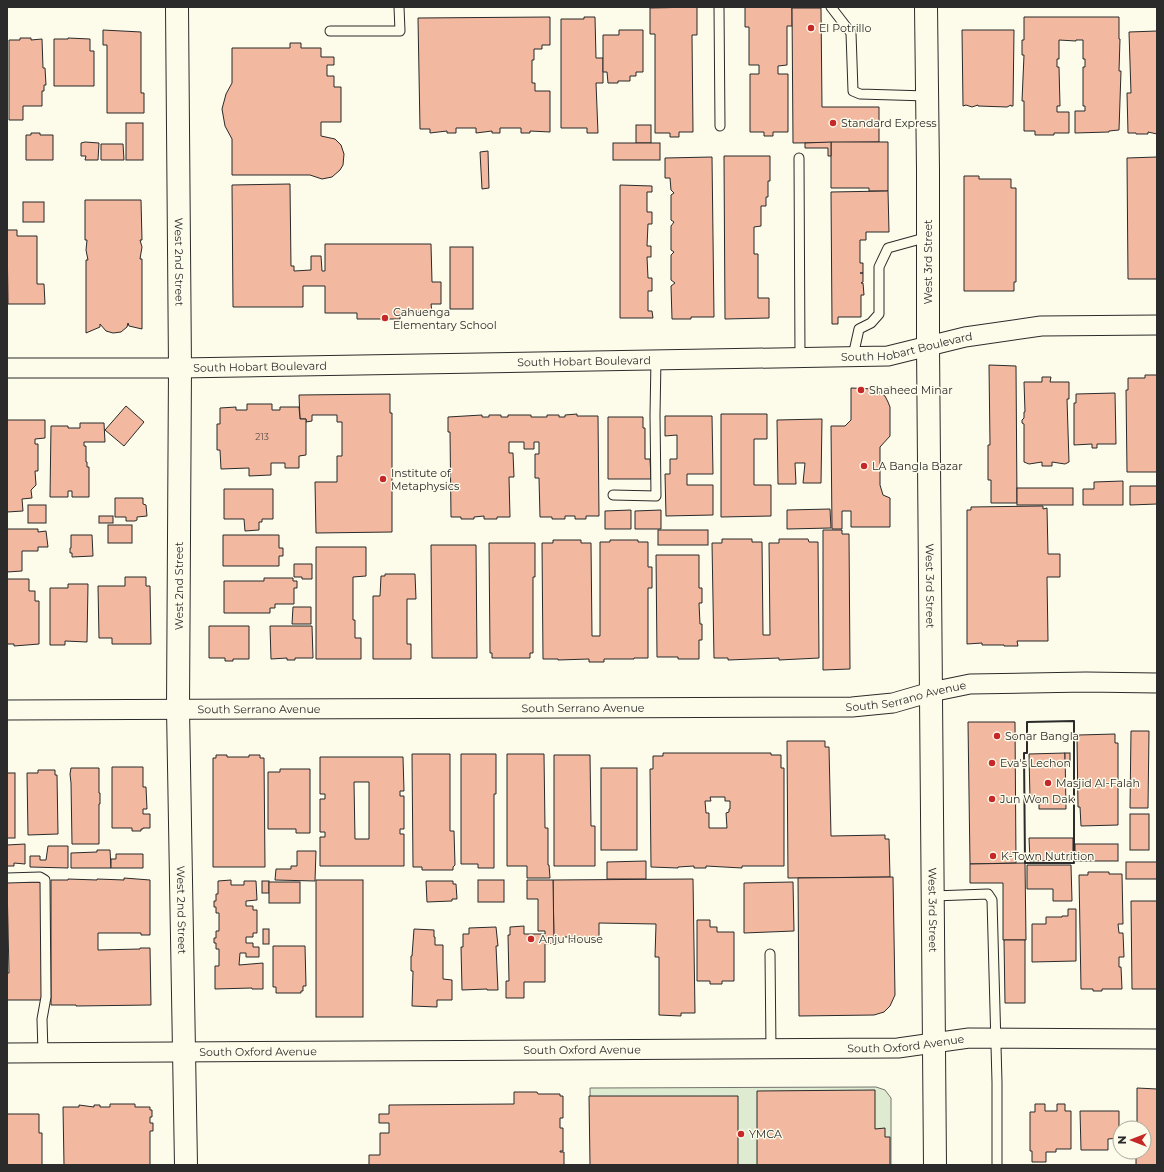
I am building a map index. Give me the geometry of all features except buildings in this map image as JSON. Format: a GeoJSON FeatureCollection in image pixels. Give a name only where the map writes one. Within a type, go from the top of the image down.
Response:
{"type":"FeatureCollection","features":[{"type":"Feature","properties":{"kind":"main road","name":"West 2nd Street"},"geometry":{"type":"LineString","coordinates":[[177,7],[180,368],[178,709],[186,1165]]}},
{"type":"Feature","properties":{"kind":"main road","name":"West 3rd Street"},"geometry":{"type":"LineString","coordinates":[[926,7],[935,1165]]}},
{"type":"Feature","properties":{"kind":"street","name":"South Hobart Boulevard"},"geometry":{"type":"LineString","coordinates":[[7,368],[180,368],[892,356],[965,338],[1041,326],[1157,325]]}},
{"type":"Feature","properties":{"kind":"street","name":"South Serrano Avenue"},"geometry":{"type":"LineString","coordinates":[[7,710],[852,707],[892,703],[931,692],[970,684],[1086,682],[1157,683]]}},
{"type":"Feature","properties":{"kind":"street","name":"South Oxford Avenue"},"geometry":{"type":"LineString","coordinates":[[7,1053],[898,1048],[969,1038],[1157,1039]]}},
{"type":"Feature","properties":{"kind":"lane"},"geometry":{"type":"LineString","coordinates":[[330,31],[400,31],[399,7]]}},
{"type":"Feature","properties":{"kind":"lane"},"geometry":{"type":"LineString","coordinates":[[719,7],[720,126]]}},
{"type":"Feature","properties":{"kind":"lane"},"geometry":{"type":"LineString","coordinates":[[831,7],[851,33],[853,91],[860,94],[927,96]]}},
{"type":"Feature","properties":{"kind":"lane"},"geometry":{"type":"LineString","coordinates":[[799,158],[800,357]]}},
{"type":"Feature","properties":{"kind":"lane"},"geometry":{"type":"LineString","coordinates":[[853,356],[859,329],[871,323],[879,314],[879,267],[888,248],[928,237]]}},
{"type":"Feature","properties":{"kind":"lane"},"geometry":{"type":"LineString","coordinates":[[613,495],[656,496],[656,360]]}},
{"type":"Feature","properties":{"kind":"lane"},"geometry":{"type":"LineString","coordinates":[[7,878],[40,877],[45,880],[46,997],[42,1019],[43,1053]]}},
{"type":"Feature","properties":{"kind":"lane"},"geometry":{"type":"LineString","coordinates":[[933,896],[988,894],[992,900],[997,1082],[997,1165]]}},
{"type":"Feature","properties":{"kind":"lane"},"geometry":{"type":"LineString","coordinates":[[770,954],[771,1049]]}},
{"type":"Feature","properties":{"kind":"green space","name":"YMCA"},"geometry":{"type":"Polygon","coordinates":[[[876,1087],[885,1090],[891,1098],[891,1165],[591,1165],[590,1088],[876,1087]]]}},
{"type":"Feature","properties":{"kind":"wall"},"geometry":{"type":"LineString","coordinates":[[1074,721],[1074,863],[1025,863],[1024,753],[1027,753],[1027,722],[1074,721]]}},
{"type":"Feature","properties":{"kind":"place","name":"El Potrillo"},"geometry":{"type":"Point","coordinates":[811,28]}},
{"type":"Feature","properties":{"kind":"place","name":"Standard Express"},"geometry":{"type":"Point","coordinates":[833,123]}},
{"type":"Feature","properties":{"kind":"place","name":"Cahuenga Elementary School"},"geometry":{"type":"Point","coordinates":[385,318]}},
{"type":"Feature","properties":{"kind":"place","name":"Shaheed Minar"},"geometry":{"type":"Point","coordinates":[861,390]}},
{"type":"Feature","properties":{"kind":"place","name":"LA Bangla Bazar"},"geometry":{"type":"Point","coordinates":[864,466]}},
{"type":"Feature","properties":{"kind":"place","name":"Institute of Metaphysics"},"geometry":{"type":"Point","coordinates":[383,479]}},
{"type":"Feature","properties":{"kind":"place","name":"Sonar Bangla"},"geometry":{"type":"Point","coordinates":[997,736]}},
{"type":"Feature","properties":{"kind":"place","name":"Eva's Lechon"},"geometry":{"type":"Point","coordinates":[992,763]}},
{"type":"Feature","properties":{"kind":"place","name":"Masjid Al-Falah"},"geometry":{"type":"Point","coordinates":[1048,783]}},
{"type":"Feature","properties":{"kind":"place","name":"Jun Won Dak"},"geometry":{"type":"Point","coordinates":[992,799]}},
{"type":"Feature","properties":{"kind":"place","name":"K-Town Nutrition"},"geometry":{"type":"Point","coordinates":[993,856]}},
{"type":"Feature","properties":{"kind":"place","name":"Anju House"},"geometry":{"type":"Point","coordinates":[531,939]}},
{"type":"Feature","properties":{"kind":"place","name":"YMCA"},"geometry":{"type":"Point","coordinates":[741,1134]}}]}
